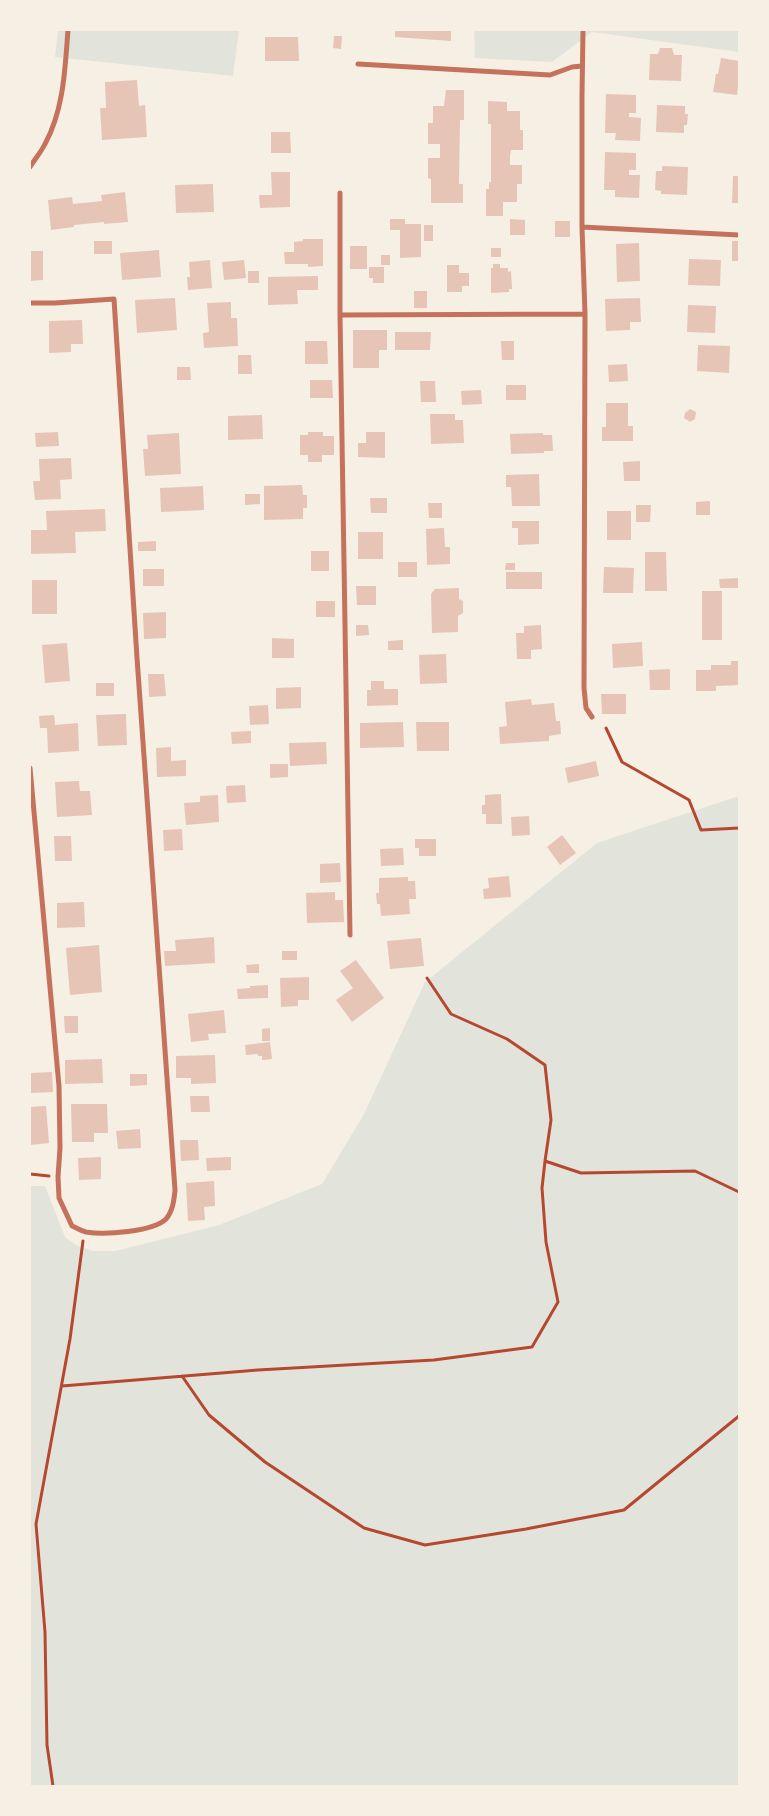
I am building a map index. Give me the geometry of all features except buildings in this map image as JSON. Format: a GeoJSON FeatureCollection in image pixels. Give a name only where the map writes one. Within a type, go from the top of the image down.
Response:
{"type":"FeatureCollection","features":[{"type":"Feature","properties":{"kind":"street"},"geometry":{"type":"LineString","coordinates":[[30,167],[46,143],[56,119],[63,91],[68,30]]}},
{"type":"Feature","properties":{"kind":"street"},"geometry":{"type":"LineString","coordinates":[[583,30],[582,227],[585,314],[584,688],[586,708],[592,717]]}},
{"type":"Feature","properties":{"kind":"street"},"geometry":{"type":"LineString","coordinates":[[358,64],[550,75],[572,67],[582,66]]}},
{"type":"Feature","properties":{"kind":"street"},"geometry":{"type":"LineString","coordinates":[[340,193],[340,315],[350,934]]}},
{"type":"Feature","properties":{"kind":"street"},"geometry":{"type":"LineString","coordinates":[[582,227],[739,235]]}},
{"type":"Feature","properties":{"kind":"street"},"geometry":{"type":"LineString","coordinates":[[30,303],[114,299],[175,1190],[170,1213],[158,1225],[148,1228],[103,1234],[85,1232],[72,1226],[59,1198],[59,1086],[30,768]]}},
{"type":"Feature","properties":{"kind":"street"},"geometry":{"type":"LineString","coordinates":[[340,315],[585,314]]}},
{"type":"Feature","properties":{"kind":"path"},"geometry":{"type":"LineString","coordinates":[[606,728],[622,762],[689,800],[701,830],[739,828]]}},
{"type":"Feature","properties":{"kind":"path"},"geometry":{"type":"LineString","coordinates":[[62,1386],[182,1375],[434,1360],[532,1347],[558,1302],[546,1242],[542,1188],[551,1120],[545,1065],[507,1039],[451,1014],[426,978]]}},
{"type":"Feature","properties":{"kind":"path"},"geometry":{"type":"LineString","coordinates":[[545,1161],[581,1173],[695,1171],[739,1192]]}},
{"type":"Feature","properties":{"kind":"path"},"geometry":{"type":"LineString","coordinates":[[30,1174],[58,1177]]}},
{"type":"Feature","properties":{"kind":"path"},"geometry":{"type":"LineString","coordinates":[[53,1786],[47,1745],[45,1632],[36,1524],[70,1339],[85,1232]]}},
{"type":"Feature","properties":{"kind":"path"},"geometry":{"type":"LineString","coordinates":[[182,1375],[209,1415],[265,1462],[364,1528],[425,1545],[526,1529],[624,1510],[739,1416]]}},
{"type":"Feature","properties":{"kind":"shaded area"},"geometry":{"type":"Polygon","coordinates":[[[58,30],[239,30],[233,76],[55,57],[58,30]]]}},
{"type":"Feature","properties":{"kind":"shaded area"},"geometry":{"type":"Polygon","coordinates":[[[474,30],[739,30],[739,52],[592,32],[552,62],[475,58],[474,30]]]}},
{"type":"Feature","properties":{"kind":"shaded area"},"geometry":{"type":"Polygon","coordinates":[[[739,796],[739,1786],[30,1786],[30,1186],[45,1186],[65,1237],[76,1245],[93,1251],[115,1251],[219,1225],[322,1184],[364,1114],[425,982],[597,843],[739,796]]]}}]}
